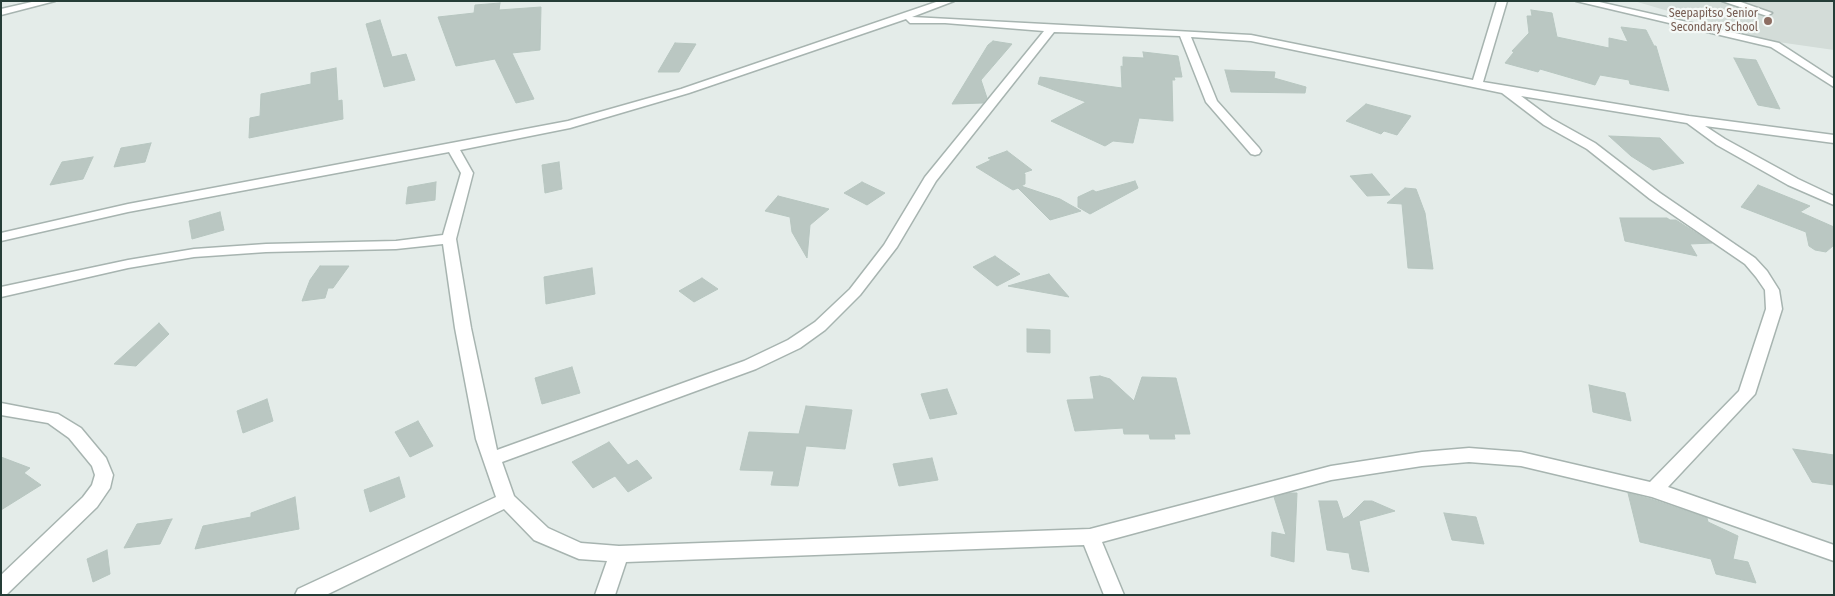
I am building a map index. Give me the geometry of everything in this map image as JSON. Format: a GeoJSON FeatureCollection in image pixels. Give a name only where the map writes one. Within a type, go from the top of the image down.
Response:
{"type":"FeatureCollection","features":[{"type":"Feature","properties":{"kind":"street"},"geometry":{"type":"LineString","coordinates":[[1,12],[50,1]]}},
{"type":"Feature","properties":{"kind":"street"},"geometry":{"type":"LineString","coordinates":[[1477,84],[1502,1]]}},
{"type":"Feature","properties":{"kind":"street"},"geometry":{"type":"LineString","coordinates":[[1581,1],[1766,42],[1787,51],[1834,84]]}},
{"type":"Feature","properties":{"kind":"street"},"geometry":{"type":"LineString","coordinates":[[1727,1],[1767,14]]}},
{"type":"Feature","properties":{"kind":"street"},"geometry":{"type":"LineString","coordinates":[[1,237],[128,208],[453,148],[570,124],[685,91],[898,20],[943,2]]}},
{"type":"Feature","properties":{"kind":"street"},"geometry":{"type":"LineString","coordinates":[[898,20],[945,20],[1051,28],[1184,33],[1260,40],[1506,90],[1689,120],[1834,139]]}},
{"type":"Feature","properties":{"kind":"street"},"geometry":{"type":"LineString","coordinates":[[491,459],[750,366],[794,344],[820,326],[855,292],[885,254],[930,180],[1051,28]]}},
{"type":"Feature","properties":{"kind":"street"},"geometry":{"type":"LineString","coordinates":[[1184,33],[1212,102],[1255,151]]}},
{"type":"Feature","properties":{"kind":"street"},"geometry":{"type":"LineString","coordinates":[[1506,90],[1548,122],[1592,146],[1655,196],[1750,261],[1762,274],[1772,290],[1774,310],[1747,394],[1654,490]]}},
{"type":"Feature","properties":{"kind":"street"},"geometry":{"type":"LineString","coordinates":[[1689,120],[1722,142],[1793,182],[1834,201]]}},
{"type":"Feature","properties":{"kind":"street"},"geometry":{"type":"LineString","coordinates":[[453,148],[467,174],[449,238],[463,328],[485,439],[491,459],[506,500],[541,534],[579,551],[619,554],[1090,537],[1331,473],[1422,459],[1469,455],[1521,459],[1654,490],[1834,553]]}},
{"type":"Feature","properties":{"kind":"street"},"geometry":{"type":"LineString","coordinates":[[1,292],[128,264],[194,253],[266,248],[396,245],[449,238]]}},
{"type":"Feature","properties":{"kind":"street"},"geometry":{"type":"LineString","coordinates":[[1,409],[52,418],[75,433],[100,463],[104,475],[101,488],[90,502],[1,588]]}},
{"type":"Feature","properties":{"kind":"street"},"geometry":{"type":"LineString","coordinates":[[305,595],[506,500]]}},
{"type":"Feature","properties":{"kind":"street"},"geometry":{"type":"LineString","coordinates":[[1090,537],[1114,595]]}},
{"type":"Feature","properties":{"kind":"street"},"geometry":{"type":"LineString","coordinates":[[605,595],[619,554]]}},
{"type":"Feature","properties":{"kind":"shaded area","name":"Seepapitso Senior Secondary School"},"geometry":{"type":"Polygon","coordinates":[[[1634,1],[1834,1],[1834,50],[1771,41],[1634,1]]]}},
{"type":"Feature","properties":{"kind":"building"},"geometry":{"type":"Polygon","coordinates":[[[500,3],[499,10],[541,7],[540,50],[512,53],[534,99],[516,103],[495,59],[456,66],[438,17],[474,13],[475,5],[500,3]]]}},
{"type":"Feature","properties":{"kind":"building"},"geometry":{"type":"Polygon","coordinates":[[[1531,10],[1552,13],[1557,37],[1609,48],[1609,38],[1628,42],[1621,27],[1646,30],[1654,46],[1656,46],[1669,91],[1630,84],[1629,80],[1600,75],[1595,85],[1540,69],[1538,72],[1505,63],[1514,52],[1512,51],[1529,33],[1527,16],[1532,16],[1531,10]]]}},
{"type":"Feature","properties":{"kind":"building"},"geometry":{"type":"Polygon","coordinates":[[[380,20],[392,57],[406,54],[415,80],[384,87],[366,24],[380,20]]]}},
{"type":"Feature","properties":{"kind":"building"},"geometry":{"type":"Polygon","coordinates":[[[993,41],[1012,44],[981,80],[987,98],[983,103],[952,104],[988,45],[993,41]]]}},
{"type":"Feature","properties":{"kind":"building"},"geometry":{"type":"Polygon","coordinates":[[[675,43],[696,44],[679,72],[658,72],[675,43]]]}},
{"type":"Feature","properties":{"kind":"building"},"geometry":{"type":"Polygon","coordinates":[[[1143,52],[1178,56],[1182,77],[1174,77],[1175,80],[1172,80],[1173,121],[1139,118],[1133,143],[1113,141],[1105,146],[1051,121],[1086,102],[1038,84],[1040,77],[1122,88],[1121,66],[1123,67],[1123,57],[1144,58],[1143,52]]]}},
{"type":"Feature","properties":{"kind":"building"},"geometry":{"type":"Polygon","coordinates":[[[1734,58],[1756,60],[1780,109],[1758,105],[1734,58]]]}},
{"type":"Feature","properties":{"kind":"building"},"geometry":{"type":"Polygon","coordinates":[[[336,68],[338,101],[342,100],[343,119],[249,138],[250,118],[260,116],[261,94],[311,84],[311,73],[336,68]]]}},
{"type":"Feature","properties":{"kind":"building"},"geometry":{"type":"Polygon","coordinates":[[[1225,70],[1275,72],[1274,78],[1306,87],[1305,93],[1231,92],[1225,70]]]}},
{"type":"Feature","properties":{"kind":"building"},"geometry":{"type":"Polygon","coordinates":[[[1366,104],[1411,116],[1397,135],[1384,131],[1381,134],[1346,121],[1366,104]]]}},
{"type":"Feature","properties":{"kind":"building"},"geometry":{"type":"Polygon","coordinates":[[[1609,136],[1660,138],[1684,163],[1653,170],[1631,156],[1609,136]]]}},
{"type":"Feature","properties":{"kind":"building"},"geometry":{"type":"Polygon","coordinates":[[[151,143],[145,162],[114,167],[121,148],[151,143]]]}},
{"type":"Feature","properties":{"kind":"building"},"geometry":{"type":"Polygon","coordinates":[[[1007,151],[1032,170],[1023,173],[1025,174],[1025,184],[1021,186],[1060,199],[1081,211],[1050,220],[1018,188],[1013,190],[976,167],[991,160],[988,158],[1007,151]]]}},
{"type":"Feature","properties":{"kind":"building"},"geometry":{"type":"Polygon","coordinates":[[[93,157],[83,179],[50,185],[62,162],[93,157]]]}},
{"type":"Feature","properties":{"kind":"building"},"geometry":{"type":"Polygon","coordinates":[[[559,162],[562,189],[545,193],[542,165],[559,162]]]}},
{"type":"Feature","properties":{"kind":"building"},"geometry":{"type":"Polygon","coordinates":[[[1372,174],[1390,195],[1367,196],[1350,176],[1372,174]]]}},
{"type":"Feature","properties":{"kind":"building"},"geometry":{"type":"Polygon","coordinates":[[[1135,181],[1138,188],[1090,214],[1078,207],[1078,197],[1093,190],[1096,192],[1135,181]]]}},
{"type":"Feature","properties":{"kind":"building"},"geometry":{"type":"Polygon","coordinates":[[[436,182],[435,200],[406,204],[408,187],[436,182]]]}},
{"type":"Feature","properties":{"kind":"building"},"geometry":{"type":"Polygon","coordinates":[[[862,182],[885,193],[867,205],[844,193],[862,182]]]}},
{"type":"Feature","properties":{"kind":"building"},"geometry":{"type":"Polygon","coordinates":[[[1758,185],[1810,206],[1800,212],[1834,227],[1834,245],[1826,252],[1815,250],[1809,246],[1806,232],[1741,207],[1758,185]]]}},
{"type":"Feature","properties":{"kind":"building"},"geometry":{"type":"Polygon","coordinates":[[[1405,188],[1416,189],[1425,213],[1433,269],[1408,268],[1402,204],[1387,203],[1405,188]]]}},
{"type":"Feature","properties":{"kind":"building"},"geometry":{"type":"Polygon","coordinates":[[[778,196],[829,209],[810,225],[807,258],[792,232],[790,217],[765,211],[778,196]]]}},
{"type":"Feature","properties":{"kind":"building"},"geometry":{"type":"Polygon","coordinates":[[[220,212],[224,230],[192,239],[189,221],[220,212]]]}},
{"type":"Feature","properties":{"kind":"building"},"geometry":{"type":"Polygon","coordinates":[[[1620,218],[1667,218],[1676,220],[1712,243],[1690,244],[1697,256],[1625,241],[1620,218]]]}},
{"type":"Feature","properties":{"kind":"building"},"geometry":{"type":"Polygon","coordinates":[[[995,256],[1020,274],[997,286],[973,267],[995,256]]]}},
{"type":"Feature","properties":{"kind":"building"},"geometry":{"type":"Polygon","coordinates":[[[320,266],[349,266],[333,288],[328,288],[325,298],[302,301],[310,280],[320,266]]]}},
{"type":"Feature","properties":{"kind":"building"},"geometry":{"type":"Polygon","coordinates":[[[592,268],[595,294],[546,304],[544,277],[592,268]]]}},
{"type":"Feature","properties":{"kind":"building"},"geometry":{"type":"Polygon","coordinates":[[[1049,274],[1069,297],[1008,286],[1049,274]]]}},
{"type":"Feature","properties":{"kind":"building"},"geometry":{"type":"Polygon","coordinates":[[[702,278],[718,289],[694,302],[679,291],[702,278]]]}},
{"type":"Feature","properties":{"kind":"building"},"geometry":{"type":"Polygon","coordinates":[[[159,323],[169,334],[136,366],[114,364],[159,323]]]}},
{"type":"Feature","properties":{"kind":"building"},"geometry":{"type":"Polygon","coordinates":[[[1027,329],[1050,330],[1050,353],[1027,352],[1027,329]]]}},
{"type":"Feature","properties":{"kind":"building"},"geometry":{"type":"Polygon","coordinates":[[[572,367],[580,393],[542,404],[535,378],[572,367]]]}},
{"type":"Feature","properties":{"kind":"building"},"geometry":{"type":"Polygon","coordinates":[[[1100,376],[1110,379],[1134,401],[1142,377],[1176,378],[1190,434],[1174,434],[1175,439],[1150,439],[1149,434],[1124,434],[1123,428],[1075,431],[1067,400],[1094,399],[1090,377],[1100,376]]]}},
{"type":"Feature","properties":{"kind":"building"},"geometry":{"type":"Polygon","coordinates":[[[1589,385],[1625,393],[1631,421],[1593,412],[1589,385]]]}},
{"type":"Feature","properties":{"kind":"building"},"geometry":{"type":"Polygon","coordinates":[[[947,389],[957,414],[930,419],[921,394],[947,389]]]}},
{"type":"Feature","properties":{"kind":"building"},"geometry":{"type":"Polygon","coordinates":[[[267,399],[273,421],[243,433],[237,411],[267,399]]]}},
{"type":"Feature","properties":{"kind":"building"},"geometry":{"type":"Polygon","coordinates":[[[806,406],[852,410],[845,449],[806,446],[798,486],[771,485],[774,471],[740,470],[749,432],[799,434],[806,406]]]}},
{"type":"Feature","properties":{"kind":"building"},"geometry":{"type":"Polygon","coordinates":[[[418,421],[433,446],[410,457],[395,432],[418,421]]]}},
{"type":"Feature","properties":{"kind":"building"},"geometry":{"type":"Polygon","coordinates":[[[609,442],[628,465],[637,460],[652,478],[628,492],[615,476],[593,488],[572,462],[609,442]]]}},
{"type":"Feature","properties":{"kind":"building"},"geometry":{"type":"Polygon","coordinates":[[[1793,449],[1834,455],[1834,485],[1812,482],[1793,449]]]}},
{"type":"Feature","properties":{"kind":"building"},"geometry":{"type":"Polygon","coordinates":[[[1,457],[30,468],[24,473],[41,485],[1,510],[1,457]]]}},
{"type":"Feature","properties":{"kind":"building"},"geometry":{"type":"Polygon","coordinates":[[[932,458],[938,480],[899,486],[893,464],[932,458]]]}},
{"type":"Feature","properties":{"kind":"building"},"geometry":{"type":"Polygon","coordinates":[[[399,477],[405,497],[370,512],[364,490],[399,477]]]}},
{"type":"Feature","properties":{"kind":"building"},"geometry":{"type":"Polygon","coordinates":[[[1297,493],[1294,562],[1271,556],[1272,532],[1286,535],[1274,497],[1297,493]]]}},
{"type":"Feature","properties":{"kind":"building"},"geometry":{"type":"Polygon","coordinates":[[[1628,493],[1707,518],[1708,522],[1738,536],[1733,559],[1748,562],[1756,583],[1716,574],[1711,559],[1640,542],[1628,493]]]}},
{"type":"Feature","properties":{"kind":"building"},"geometry":{"type":"Polygon","coordinates":[[[295,497],[299,529],[195,549],[203,526],[251,517],[251,513],[295,497]]]}},
{"type":"Feature","properties":{"kind":"building"},"geometry":{"type":"Polygon","coordinates":[[[1319,501],[1337,501],[1343,519],[1349,516],[1364,501],[1372,501],[1395,511],[1359,521],[1369,572],[1352,569],[1349,553],[1327,550],[1319,501]]]}},
{"type":"Feature","properties":{"kind":"building"},"geometry":{"type":"Polygon","coordinates":[[[1444,513],[1476,517],[1484,544],[1452,540],[1444,513]]]}},
{"type":"Feature","properties":{"kind":"building"},"geometry":{"type":"Polygon","coordinates":[[[172,519],[160,544],[124,548],[137,524],[172,519]]]}},
{"type":"Feature","properties":{"kind":"building"},"geometry":{"type":"Polygon","coordinates":[[[107,550],[110,574],[93,582],[87,559],[107,550]]]}},
{"type":"Feature","properties":{"kind":"place","name":"Seepapitso Senior Secondary School"},"geometry":{"type":"Point","coordinates":[1768,21]}}]}
